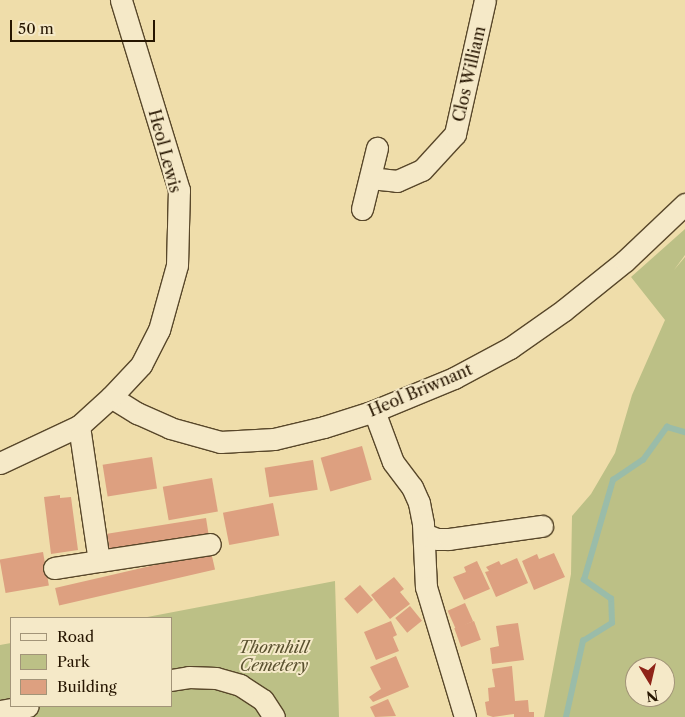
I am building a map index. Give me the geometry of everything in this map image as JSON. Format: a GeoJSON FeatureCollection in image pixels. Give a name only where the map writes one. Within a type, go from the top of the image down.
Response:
{"type":"FeatureCollection","features":[{"type":"Feature","properties":{"kind":"street","name":"Heol Lewis"},"geometry":{"type":"LineString","coordinates":[[0,463],[79,426],[111,397],[141,365],[159,330],[176,265],[179,190],[121,0]]}},
{"type":"Feature","properties":{"kind":"street","name":"Clos William"},"geometry":{"type":"LineString","coordinates":[[370,178],[397,181],[422,170],[455,134],[485,0]]}},
{"type":"Feature","properties":{"kind":"street"},"geometry":{"type":"LineString","coordinates":[[362,209],[377,148]]}},
{"type":"Feature","properties":{"kind":"street","name":"Heol Briwnant"},"geometry":{"type":"LineString","coordinates":[[111,397],[137,413],[170,428],[220,442],[274,439],[324,427],[374,411],[454,378],[510,348],[564,310],[625,261],[685,204]]}},
{"type":"Feature","properties":{"kind":"street"},"geometry":{"type":"LineString","coordinates":[[374,411],[393,462],[412,487],[419,503],[424,534],[426,587],[465,717]]}},
{"type":"Feature","properties":{"kind":"street"},"geometry":{"type":"LineString","coordinates":[[79,426],[99,561]]}},
{"type":"Feature","properties":{"kind":"street"},"geometry":{"type":"LineString","coordinates":[[424,534],[437,539],[449,539],[542,526]]}},
{"type":"Feature","properties":{"kind":"street"},"geometry":{"type":"LineString","coordinates":[[54,568],[210,544]]}},
{"type":"Feature","properties":{"kind":"street"},"geometry":{"type":"LineString","coordinates":[[172,680],[189,677],[216,678],[240,684],[263,700],[274,717]]}},
{"type":"Feature","properties":{"kind":"street"},"geometry":{"type":"LineString","coordinates":[[0,711],[22,707]]}},
{"type":"Feature","properties":{"kind":"green space"},"geometry":{"type":"Polygon","coordinates":[[[685,229],[685,255],[674,270],[685,257],[685,717],[544,717],[571,574],[572,516],[591,494],[615,453],[632,395],[665,320],[631,277],[685,229]]]}},
{"type":"Feature","properties":{"kind":"green space","name":"Thornhill Cemetery"},"geometry":{"type":"Polygon","coordinates":[[[335,581],[339,717],[0,717],[0,645],[10,643],[10,707],[172,707],[172,617],[147,617],[335,581]]]}},
{"type":"Feature","properties":{"kind":"building"},"geometry":{"type":"Polygon","coordinates":[[[362,446],[372,480],[330,491],[321,458],[362,446]]]}},
{"type":"Feature","properties":{"kind":"building"},"geometry":{"type":"Polygon","coordinates":[[[152,457],[157,489],[108,496],[103,465],[152,457]]]}},
{"type":"Feature","properties":{"kind":"building"},"geometry":{"type":"Polygon","coordinates":[[[313,460],[318,490],[269,497],[265,468],[313,460]]]}},
{"type":"Feature","properties":{"kind":"building"},"geometry":{"type":"Polygon","coordinates":[[[212,478],[218,511],[169,520],[163,487],[212,478]]]}},
{"type":"Feature","properties":{"kind":"building"},"geometry":{"type":"Polygon","coordinates":[[[60,495],[60,498],[71,497],[78,550],[51,554],[44,497],[60,495]]]}},
{"type":"Feature","properties":{"kind":"building"},"geometry":{"type":"Polygon","coordinates":[[[273,503],[279,535],[229,545],[223,513],[273,503]]]}},
{"type":"Feature","properties":{"kind":"building"},"geometry":{"type":"Polygon","coordinates":[[[206,518],[209,536],[110,551],[107,534],[206,518]]]}},
{"type":"Feature","properties":{"kind":"building"},"geometry":{"type":"Polygon","coordinates":[[[43,552],[49,585],[6,593],[0,560],[43,552]]]}},
{"type":"Feature","properties":{"kind":"building"},"geometry":{"type":"Polygon","coordinates":[[[211,552],[215,570],[59,606],[55,588],[211,552]]]}},
{"type":"Feature","properties":{"kind":"building"},"geometry":{"type":"Polygon","coordinates":[[[554,553],[565,577],[534,590],[522,561],[537,554],[539,559],[554,553]]]}},
{"type":"Feature","properties":{"kind":"building"},"geometry":{"type":"Polygon","coordinates":[[[517,558],[528,583],[496,597],[485,572],[489,571],[486,567],[499,561],[501,565],[517,558]]]}},
{"type":"Feature","properties":{"kind":"building"},"geometry":{"type":"Polygon","coordinates":[[[477,561],[490,589],[464,600],[453,577],[466,572],[464,567],[477,561]]]}},
{"type":"Feature","properties":{"kind":"building"},"geometry":{"type":"Polygon","coordinates":[[[394,577],[404,589],[400,592],[410,604],[390,619],[371,595],[394,577]]]}},
{"type":"Feature","properties":{"kind":"building"},"geometry":{"type":"Polygon","coordinates":[[[360,585],[373,600],[357,614],[344,599],[360,585]]]}},
{"type":"Feature","properties":{"kind":"building"},"geometry":{"type":"Polygon","coordinates":[[[465,603],[473,621],[456,629],[448,611],[465,603]]]}},
{"type":"Feature","properties":{"kind":"building"},"geometry":{"type":"Polygon","coordinates":[[[410,606],[422,621],[407,633],[395,618],[410,606]]]}},
{"type":"Feature","properties":{"kind":"building"},"geometry":{"type":"Polygon","coordinates":[[[391,621],[397,635],[393,637],[399,651],[376,660],[364,632],[391,621]]]}},
{"type":"Feature","properties":{"kind":"building"},"geometry":{"type":"Polygon","coordinates":[[[474,621],[481,640],[461,647],[454,628],[474,621]]]}},
{"type":"Feature","properties":{"kind":"building"},"geometry":{"type":"Polygon","coordinates":[[[518,623],[524,660],[492,664],[490,648],[499,646],[496,626],[518,623]]]}},
{"type":"Feature","properties":{"kind":"building"},"geometry":{"type":"Polygon","coordinates":[[[396,656],[409,687],[373,702],[369,697],[381,689],[370,667],[396,656]]]}},
{"type":"Feature","properties":{"kind":"building"},"geometry":{"type":"Polygon","coordinates":[[[512,666],[515,701],[528,700],[529,712],[534,712],[534,717],[514,717],[514,714],[493,717],[487,715],[485,702],[489,701],[488,688],[495,687],[492,669],[512,666]]]}},
{"type":"Feature","properties":{"kind":"building"},"geometry":{"type":"Polygon","coordinates":[[[388,699],[396,716],[375,717],[370,707],[388,699]]]}},
{"type":"Feature","properties":{"kind":"waterway"},"geometry":{"type":"LineString","coordinates":[[566,717],[583,641],[612,623],[611,599],[584,580],[613,480],[643,460],[667,427],[685,432]]}}]}
